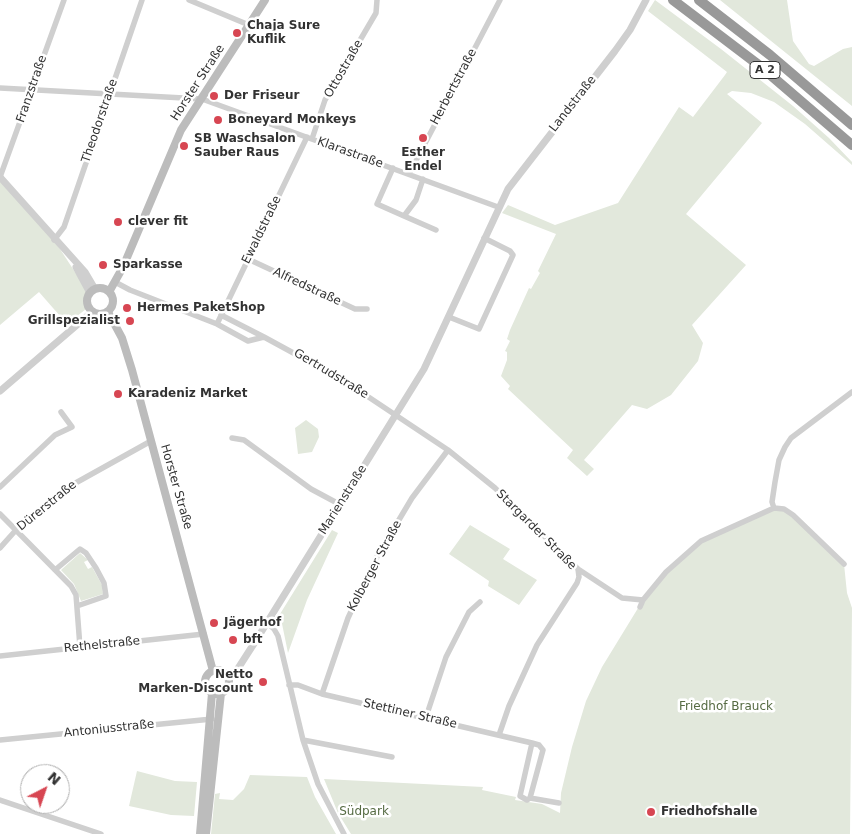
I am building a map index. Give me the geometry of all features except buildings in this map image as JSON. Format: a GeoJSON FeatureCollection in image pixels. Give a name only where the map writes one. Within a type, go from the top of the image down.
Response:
{"type":"FeatureCollection","features":[{"type":"Feature","properties":{"kind":"highway","name":"A 2"},"geometry":{"type":"LineString","coordinates":[[673,0],[760,66],[852,145]]}},
{"type":"Feature","properties":{"kind":"highway","name":"A 2"},"geometry":{"type":"LineString","coordinates":[[699,0],[770,55],[852,125]]}},
{"type":"Feature","properties":{"kind":"main road","name":"Horster Straße"},"geometry":{"type":"LineString","coordinates":[[109,292],[173,147],[265,0]]}},
{"type":"Feature","properties":{"kind":"main road"},"geometry":{"type":"LineString","coordinates":[[101,288],[109,292],[113,302],[108,312],[100,314],[92,312],[88,304],[92,291],[101,288]]}},
{"type":"Feature","properties":{"kind":"main road","name":"Horster Straße"},"geometry":{"type":"LineString","coordinates":[[108,312],[122,338],[213,670]]}},
{"type":"Feature","properties":{"kind":"main road"},"geometry":{"type":"LineString","coordinates":[[213,670],[222,671],[228,676],[228,686],[217,693],[207,689],[205,680],[213,670]]}},
{"type":"Feature","properties":{"kind":"main road"},"geometry":{"type":"LineString","coordinates":[[200,834],[217,693]]}},
{"type":"Feature","properties":{"kind":"main road"},"geometry":{"type":"LineString","coordinates":[[206,834],[214,719]]}},
{"type":"Feature","properties":{"kind":"street","name":"Franzstraße"},"geometry":{"type":"LineString","coordinates":[[0,177],[64,0]]}},
{"type":"Feature","properties":{"kind":"street","name":"Theodorstraße"},"geometry":{"type":"LineString","coordinates":[[54,240],[64,226],[142,0]]}},
{"type":"Feature","properties":{"kind":"street"},"geometry":{"type":"LineString","coordinates":[[189,0],[249,25]]}},
{"type":"Feature","properties":{"kind":"street","name":"Ottostraße"},"geometry":{"type":"LineString","coordinates":[[309,138],[325,100],[376,13],[377,0]]}},
{"type":"Feature","properties":{"kind":"street","name":"Herbertstraße"},"geometry":{"type":"LineString","coordinates":[[408,174],[500,0]]}},
{"type":"Feature","properties":{"kind":"street","name":"Landstraße"},"geometry":{"type":"LineString","coordinates":[[498,207],[514,179],[615,51],[630,30],[646,0]]}},
{"type":"Feature","properties":{"kind":"street","name":"Klarastraße"},"geometry":{"type":"LineString","coordinates":[[0,88],[202,99],[498,207]]}},
{"type":"Feature","properties":{"kind":"street","name":"Ewaldstraße"},"geometry":{"type":"LineString","coordinates":[[216,324],[309,138]]}},
{"type":"Feature","properties":{"kind":"street"},"geometry":{"type":"LineString","coordinates":[[393,168],[377,204],[436,230]]}},
{"type":"Feature","properties":{"kind":"street"},"geometry":{"type":"LineString","coordinates":[[0,177],[54,240],[85,272],[92,291]]}},
{"type":"Feature","properties":{"kind":"street"},"geometry":{"type":"LineString","coordinates":[[404,216],[416,200],[423,179]]}},
{"type":"Feature","properties":{"kind":"street","name":"Marienstraße"},"geometry":{"type":"LineString","coordinates":[[228,676],[241,664],[424,369],[498,207]]}},
{"type":"Feature","properties":{"kind":"street"},"geometry":{"type":"LineString","coordinates":[[449,317],[479,330],[513,255],[510,251],[484,238]]}},
{"type":"Feature","properties":{"kind":"street","name":"Alfredstraße"},"geometry":{"type":"LineString","coordinates":[[248,259],[355,309],[367,308]]}},
{"type":"Feature","properties":{"kind":"street","name":"Gertrudstraße"},"geometry":{"type":"LineString","coordinates":[[115,282],[130,290],[216,324],[248,341],[264,337]]}},
{"type":"Feature","properties":{"kind":"street"},"geometry":{"type":"LineString","coordinates":[[0,391],[92,312]]}},
{"type":"Feature","properties":{"kind":"street","name":"Gertrudstraße"},"geometry":{"type":"LineString","coordinates":[[221,315],[307,358],[396,414]]}},
{"type":"Feature","properties":{"kind":"street"},"geometry":{"type":"LineString","coordinates":[[774,508],[772,502],[779,460],[791,438],[852,392]]}},
{"type":"Feature","properties":{"kind":"street"},"geometry":{"type":"LineString","coordinates":[[0,487],[55,435],[72,427],[61,412]]}},
{"type":"Feature","properties":{"kind":"street","name":"Stargarder Straße"},"geometry":{"type":"LineString","coordinates":[[396,414],[448,450],[495,488],[578,569],[577,583],[537,645],[509,706],[500,735]]}},
{"type":"Feature","properties":{"kind":"street"},"geometry":{"type":"LineString","coordinates":[[232,438],[244,440],[311,489],[339,504]]}},
{"type":"Feature","properties":{"kind":"street","name":"Dürerstraße"},"geometry":{"type":"LineString","coordinates":[[0,548],[16,530],[77,481],[151,441]]}},
{"type":"Feature","properties":{"kind":"street","name":"Kolberger Straße"},"geometry":{"type":"LineString","coordinates":[[322,694],[348,618],[378,555],[412,498],[448,450]]}},
{"type":"Feature","properties":{"kind":"street"},"geometry":{"type":"LineString","coordinates":[[640,607],[643,600],[666,572],[701,541],[774,508],[784,509],[793,515],[844,564]]}},
{"type":"Feature","properties":{"kind":"street"},"geometry":{"type":"LineString","coordinates":[[0,514],[71,586],[76,595],[80,647]]}},
{"type":"Feature","properties":{"kind":"street"},"geometry":{"type":"LineString","coordinates":[[55,570],[80,549],[86,553],[96,568],[104,583],[106,596],[77,606]]}},
{"type":"Feature","properties":{"kind":"street"},"geometry":{"type":"LineString","coordinates":[[578,569],[622,598],[643,600]]}},
{"type":"Feature","properties":{"kind":"street"},"geometry":{"type":"LineString","coordinates":[[426,717],[446,657],[469,612],[480,602]]}},
{"type":"Feature","properties":{"kind":"street"},"geometry":{"type":"LineString","coordinates":[[267,623],[278,636],[303,740],[318,784],[344,834]]}},
{"type":"Feature","properties":{"kind":"street","name":"Rethelstraße"},"geometry":{"type":"LineString","coordinates":[[0,656],[204,634]]}},
{"type":"Feature","properties":{"kind":"street","name":"Stettiner Straße"},"geometry":{"type":"LineString","coordinates":[[289,685],[298,685],[322,694],[532,743]]}},
{"type":"Feature","properties":{"kind":"street","name":"Antoniusstraße"},"geometry":{"type":"LineString","coordinates":[[0,740],[214,719]]}},
{"type":"Feature","properties":{"kind":"street"},"geometry":{"type":"LineString","coordinates":[[303,740],[392,757]]}},
{"type":"Feature","properties":{"kind":"street"},"geometry":{"type":"LineString","coordinates":[[530,798],[543,750],[539,745],[532,743],[520,796],[522,799],[530,798],[559,803]]}},
{"type":"Feature","properties":{"kind":"street"},"geometry":{"type":"LineString","coordinates":[[0,800],[102,834]]}},
{"type":"Feature","properties":{"kind":"green space"},"geometry":{"type":"Polygon","coordinates":[[[655,0],[793,106],[829,138],[852,162],[852,165],[805,124],[774,102],[751,93],[732,91],[727,94],[762,123],[686,214],[746,265],[692,325],[703,343],[698,361],[671,395],[647,409],[632,405],[584,460],[594,469],[587,476],[567,458],[573,450],[508,389],[510,386],[501,376],[507,360],[507,352],[505,351],[510,341],[507,339],[510,330],[529,288],[531,289],[540,273],[538,271],[556,234],[502,213],[508,205],[555,225],[618,203],[679,107],[693,117],[725,75],[727,72],[648,11],[655,0]]]}},
{"type":"Feature","properties":{"kind":"green space"},"geometry":{"type":"Polygon","coordinates":[[[720,0],[787,0],[793,41],[809,64],[814,66],[843,49],[852,47],[852,106],[720,0]]]}},
{"type":"Feature","properties":{"kind":"green space"},"geometry":{"type":"Polygon","coordinates":[[[0,179],[58,246],[88,292],[84,299],[86,309],[67,324],[39,292],[0,325],[0,179]]]}},
{"type":"Feature","properties":{"kind":"green space"},"geometry":{"type":"Polygon","coordinates":[[[306,420],[318,429],[319,437],[312,452],[298,454],[295,428],[306,420]]]}},
{"type":"Feature","properties":{"kind":"green space","name":"Friedhof Brauck"},"geometry":{"type":"Polygon","coordinates":[[[784,509],[844,564],[847,593],[852,608],[850,834],[351,834],[338,813],[324,779],[483,787],[482,790],[516,797],[515,800],[542,804],[560,813],[561,793],[586,701],[602,667],[643,600],[690,549],[767,510],[784,509]]]}},
{"type":"Feature","properties":{"kind":"green space"},"geometry":{"type":"Polygon","coordinates":[[[470,525],[510,549],[503,559],[537,580],[519,605],[488,586],[489,581],[449,554],[470,525]]]}},
{"type":"Feature","properties":{"kind":"green space"},"geometry":{"type":"Polygon","coordinates":[[[332,530],[338,533],[307,600],[288,653],[280,614],[332,530]]]}},
{"type":"Feature","properties":{"kind":"green space"},"geometry":{"type":"Polygon","coordinates":[[[80,553],[88,560],[84,562],[88,569],[92,567],[102,585],[103,594],[81,601],[74,584],[61,570],[80,553]]]}},
{"type":"Feature","properties":{"kind":"green space"},"geometry":{"type":"Polygon","coordinates":[[[137,771],[175,781],[197,782],[194,816],[171,815],[129,806],[137,771]]]}},
{"type":"Feature","properties":{"kind":"green space","name":"Südpark"},"geometry":{"type":"Polygon","coordinates":[[[250,775],[307,777],[315,797],[336,834],[211,834],[215,794],[220,793],[219,799],[233,800],[244,789],[250,775]]]}},
{"type":"Feature","properties":{"kind":"place","name":"Chaja Sure Kuflik"},"geometry":{"type":"Point","coordinates":[237,33]}},
{"type":"Feature","properties":{"kind":"place","name":"Der Friseur"},"geometry":{"type":"Point","coordinates":[214,96]}},
{"type":"Feature","properties":{"kind":"place","name":"Boneyard Monkeys"},"geometry":{"type":"Point","coordinates":[218,120]}},
{"type":"Feature","properties":{"kind":"place","name":"Esther Endel"},"geometry":{"type":"Point","coordinates":[423,138]}},
{"type":"Feature","properties":{"kind":"place","name":"SB Waschsalon Sauber Raus"},"geometry":{"type":"Point","coordinates":[184,146]}},
{"type":"Feature","properties":{"kind":"place","name":"clever fit"},"geometry":{"type":"Point","coordinates":[118,222]}},
{"type":"Feature","properties":{"kind":"place","name":"Sparkasse"},"geometry":{"type":"Point","coordinates":[103,265]}},
{"type":"Feature","properties":{"kind":"place","name":"Hermes PaketShop"},"geometry":{"type":"Point","coordinates":[127,308]}},
{"type":"Feature","properties":{"kind":"place","name":"Grillspezialist"},"geometry":{"type":"Point","coordinates":[130,321]}},
{"type":"Feature","properties":{"kind":"place","name":"Karadeniz Market"},"geometry":{"type":"Point","coordinates":[118,394]}},
{"type":"Feature","properties":{"kind":"place","name":"Jägerhof"},"geometry":{"type":"Point","coordinates":[214,623]}},
{"type":"Feature","properties":{"kind":"place","name":"bft"},"geometry":{"type":"Point","coordinates":[233,640]}},
{"type":"Feature","properties":{"kind":"place","name":"Netto Marken-Discount"},"geometry":{"type":"Point","coordinates":[263,682]}},
{"type":"Feature","properties":{"kind":"place","name":"Friedhofshalle"},"geometry":{"type":"Point","coordinates":[651,812]}}]}
